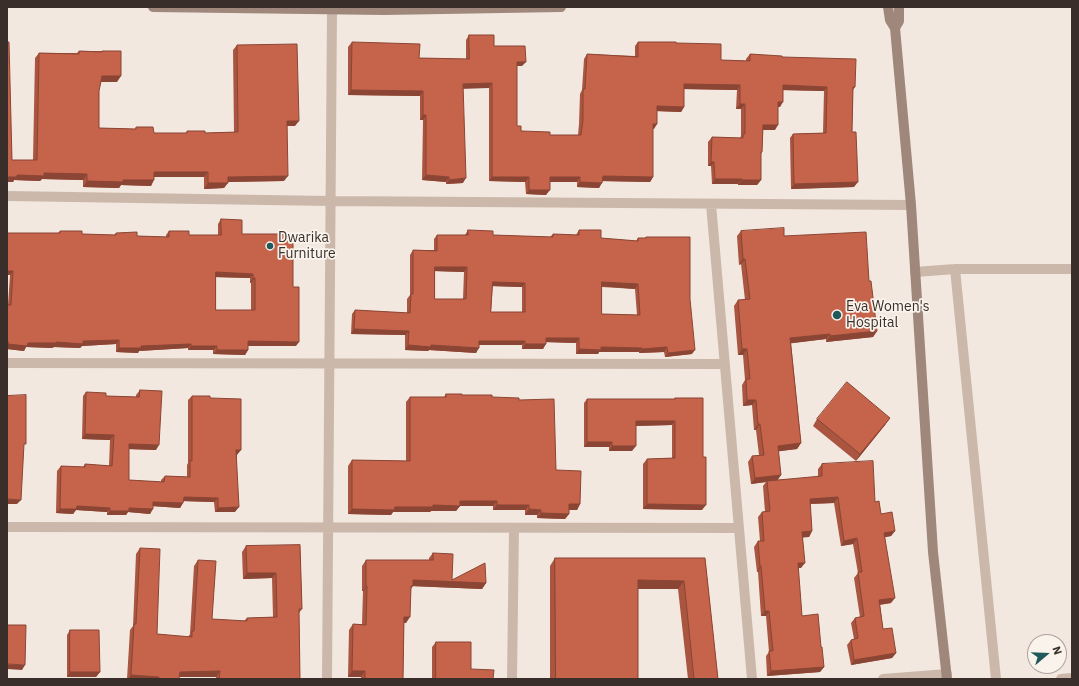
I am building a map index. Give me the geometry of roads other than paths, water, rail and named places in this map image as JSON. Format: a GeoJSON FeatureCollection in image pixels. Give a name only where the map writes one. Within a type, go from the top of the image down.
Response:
{"type":"FeatureCollection","features":[{"type":"Feature","properties":{"kind":"street"},"geometry":{"type":"LineString","coordinates":[[153,7],[314,8],[332,10],[561,7]]}},
{"type":"Feature","properties":{"kind":"street"},"geometry":{"type":"LineString","coordinates":[[883,679],[947,676],[933,552],[911,205],[895,28],[890,20],[888,7]]}},
{"type":"Feature","properties":{"kind":"street"},"geometry":{"type":"LineString","coordinates":[[895,28],[899,21],[899,7]]}},
{"type":"Feature","properties":{"kind":"street"},"geometry":{"type":"LineString","coordinates":[[327,679],[332,10]]}},
{"type":"Feature","properties":{"kind":"street"},"geometry":{"type":"LineString","coordinates":[[7,196],[330,201],[911,205]]}},
{"type":"Feature","properties":{"kind":"street"},"geometry":{"type":"LineString","coordinates":[[711,204],[752,679]]}},
{"type":"Feature","properties":{"kind":"street"},"geometry":{"type":"LineString","coordinates":[[915,272],[955,270],[1072,269]]}},
{"type":"Feature","properties":{"kind":"street"},"geometry":{"type":"LineString","coordinates":[[955,270],[996,679]]}},
{"type":"Feature","properties":{"kind":"street"},"geometry":{"type":"LineString","coordinates":[[7,362],[725,364]]}},
{"type":"Feature","properties":{"kind":"street"},"geometry":{"type":"LineString","coordinates":[[7,527],[739,528]]}},
{"type":"Feature","properties":{"kind":"street"},"geometry":{"type":"LineString","coordinates":[[512,679],[514,528]]}},
{"type":"Feature","properties":{"kind":"street"},"geometry":{"type":"LineString","coordinates":[[1061,679],[1072,678]]}},
{"type":"Feature","properties":{"kind":"place","name":"Dwarika Furniture"},"geometry":{"type":"Point","coordinates":[270,246]}},
{"type":"Feature","properties":{"kind":"place","name":"Eva Women's Hospital"},"geometry":{"type":"Point","coordinates":[837,315]}}]}
